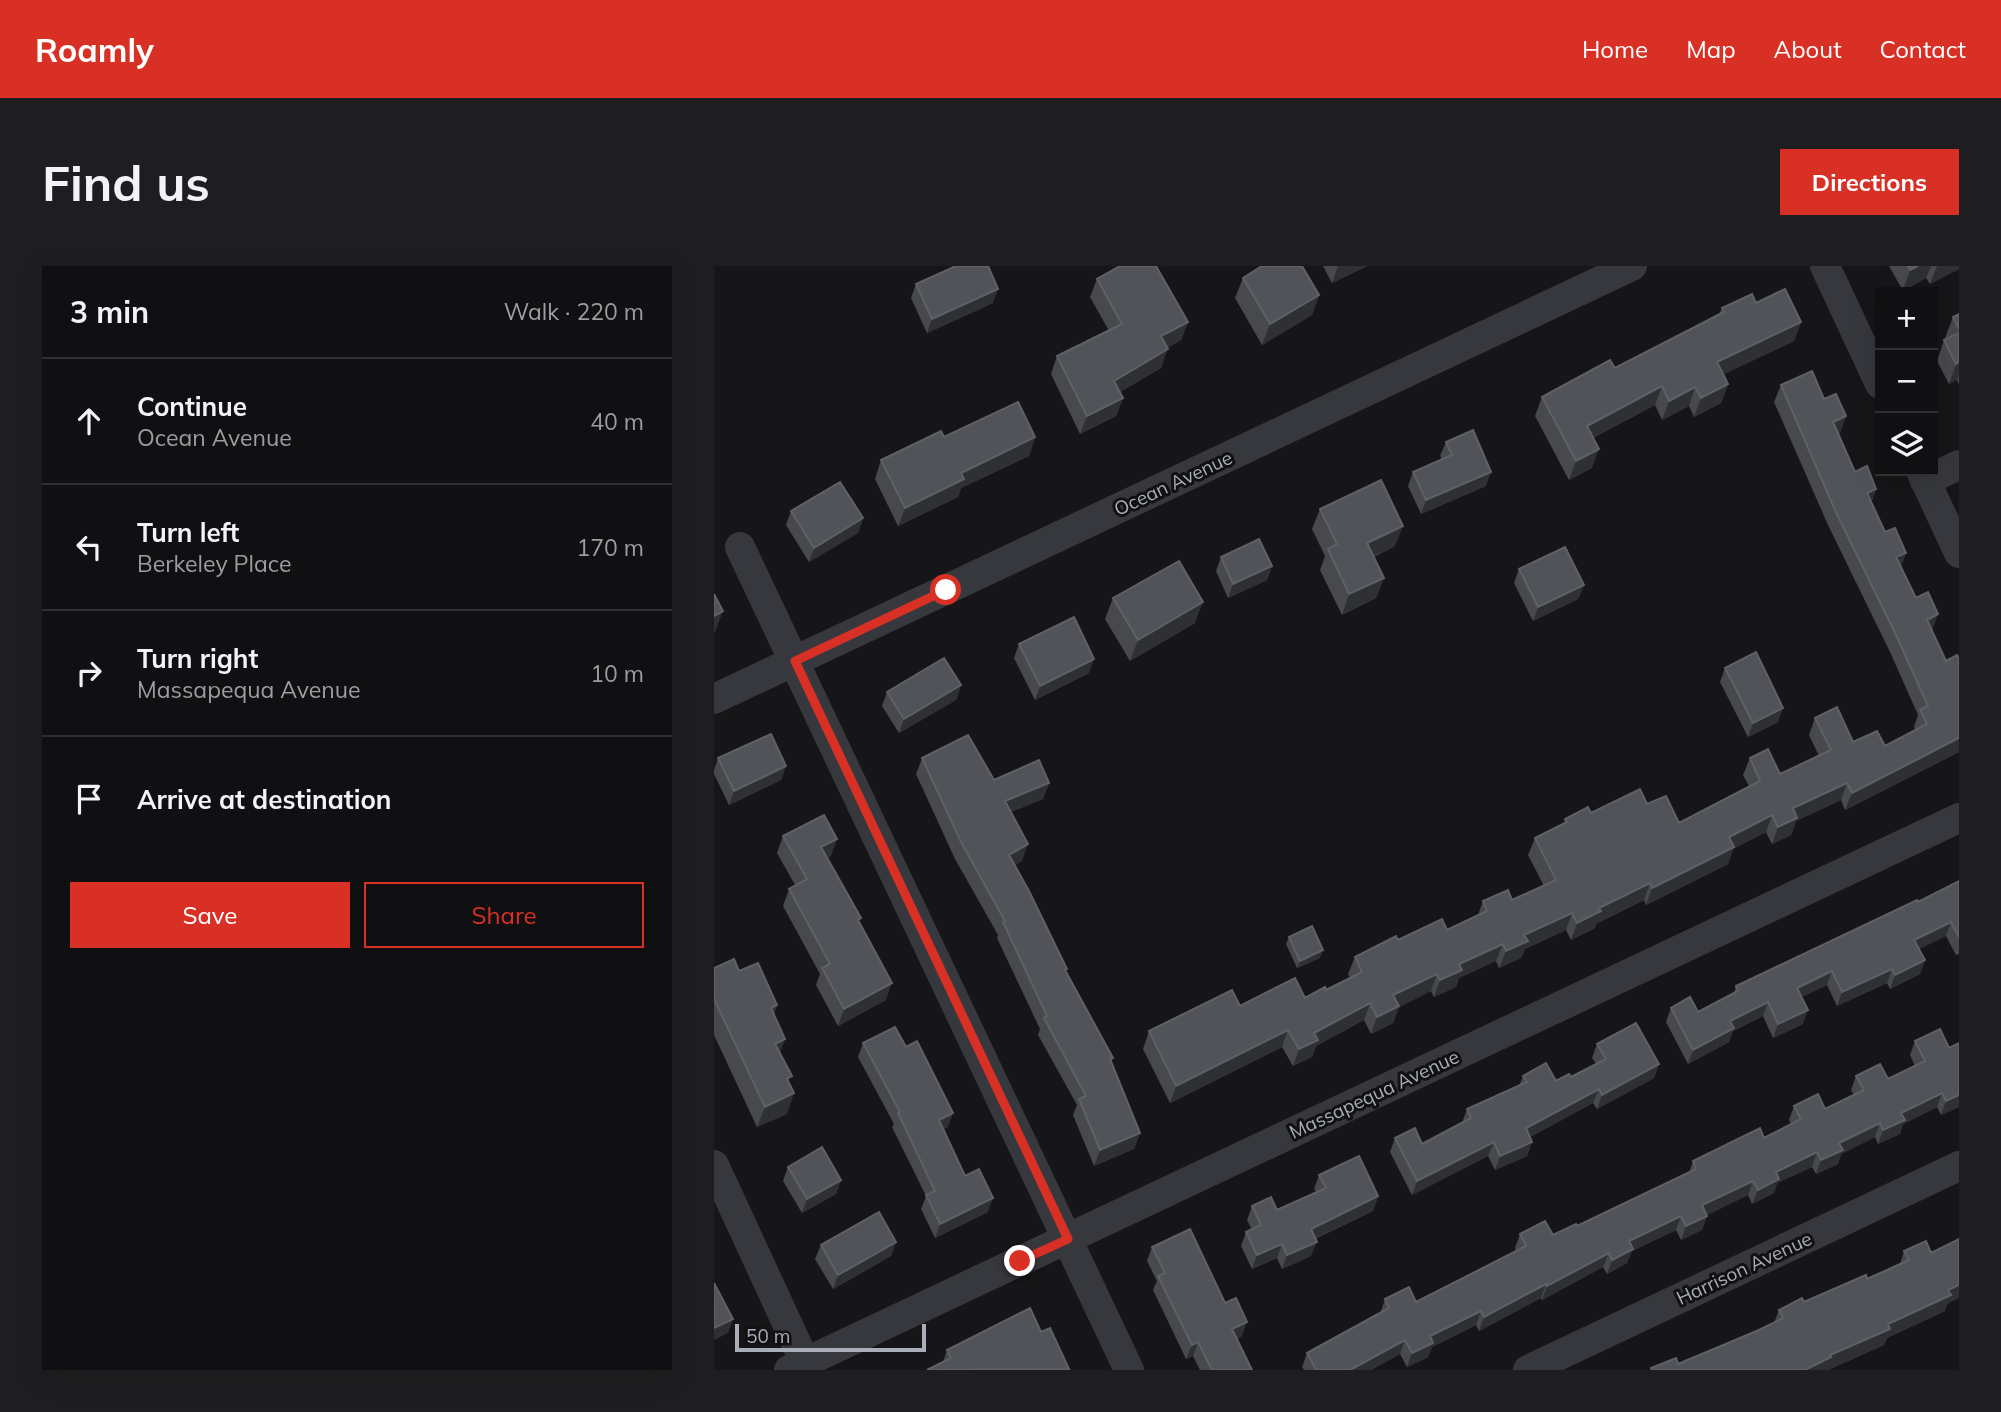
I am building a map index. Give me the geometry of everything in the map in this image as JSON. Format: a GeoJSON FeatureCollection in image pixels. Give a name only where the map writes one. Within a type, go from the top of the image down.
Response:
{"type":"FeatureCollection","features":[{"type":"Feature","properties":{"kind":"street","name":"Ocean Avenue"},"geometry":{"type":"LineString","coordinates":[[714,699],[1632,266]]}},
{"type":"Feature","properties":{"kind":"street"},"geometry":{"type":"LineString","coordinates":[[1825,266],[1875,373]]}},
{"type":"Feature","properties":{"kind":"street"},"geometry":{"type":"LineString","coordinates":[[1938,471],[1959,465]]}},
{"type":"Feature","properties":{"kind":"street"},"geometry":{"type":"LineString","coordinates":[[1923,476],[1959,553]]}},
{"type":"Feature","properties":{"kind":"street"},"geometry":{"type":"LineString","coordinates":[[740,547],[1129,1370]]}},
{"type":"Feature","properties":{"kind":"street","name":"Massapequa Avenue"},"geometry":{"type":"LineString","coordinates":[[797,1366],[1959,818]]}},
{"type":"Feature","properties":{"kind":"street"},"geometry":{"type":"LineString","coordinates":[[714,1166],[797,1366]]}},
{"type":"Feature","properties":{"kind":"street","name":"Harrison Avenue"},"geometry":{"type":"LineString","coordinates":[[1528,1370],[1959,1166]]}},
{"type":"Feature","properties":{"kind":"building"},"geometry":{"type":"Polygon","coordinates":[[[956,266],[988,266],[998,289],[932,319],[916,284],[956,266]]]}},
{"type":"Feature","properties":{"kind":"building"},"geometry":{"type":"Polygon","coordinates":[[[1120,266],[1156,266],[1188,322],[1161,336],[1168,349],[1114,381],[1123,398],[1087,416],[1057,356],[1122,324],[1097,279],[1120,266]]]}},
{"type":"Feature","properties":{"kind":"building"},"geometry":{"type":"Polygon","coordinates":[[[1262,266],[1302,266],[1319,295],[1270,324],[1243,278],[1262,266]]]}},
{"type":"Feature","properties":{"kind":"building"},"geometry":{"type":"Polygon","coordinates":[[[1785,289],[1801,322],[1717,362],[1728,384],[1701,398],[1695,387],[1669,401],[1662,386],[1587,426],[1599,449],[1576,461],[1542,397],[1610,360],[1615,368],[1724,312],[1722,308],[1752,294],[1756,303],[1785,289]]]}},
{"type":"Feature","properties":{"kind":"building"},"geometry":{"type":"Polygon","coordinates":[[[1959,314],[1959,329],[1953,317],[1959,314]]]}},
{"type":"Feature","properties":{"kind":"building"},"geometry":{"type":"Polygon","coordinates":[[[1959,333],[1959,362],[1956,364],[1944,340],[1959,333]]]}},
{"type":"Feature","properties":{"kind":"building"},"geometry":{"type":"Polygon","coordinates":[[[1812,371],[1824,399],[1836,394],[1846,416],[1833,422],[1855,472],[1867,466],[1876,489],[1867,493],[1885,532],[1895,528],[1906,553],[1896,557],[1916,598],[1928,592],[1938,614],[1927,620],[1946,661],[1957,655],[1959,659],[1959,738],[1852,793],[1847,783],[1793,808],[1797,818],[1778,827],[1772,815],[1729,837],[1734,847],[1652,888],[1650,883],[1599,908],[1601,911],[1577,923],[1572,913],[1524,935],[1528,941],[1506,951],[1503,944],[1459,964],[1462,970],[1440,980],[1437,974],[1393,995],[1399,1006],[1377,1017],[1370,1003],[1314,1033],[1318,1040],[1299,1049],[1288,1030],[1176,1086],[1149,1031],[1232,990],[1240,1006],[1295,978],[1305,998],[1362,972],[1355,957],[1396,936],[1398,940],[1442,919],[1447,930],[1487,911],[1483,901],[1508,890],[1512,900],[1556,880],[1535,838],[1567,822],[1565,819],[1588,807],[1591,813],[1640,789],[1647,804],[1666,796],[1679,823],[1760,781],[1750,758],[1768,749],[1780,774],[1831,750],[1815,718],[1837,707],[1853,742],[1877,731],[1885,746],[1927,724],[1920,710],[1928,706],[1834,508],[1781,385],[1812,371]]]}},
{"type":"Feature","properties":{"kind":"building"},"geometry":{"type":"Polygon","coordinates":[[[1018,402],[1035,437],[961,473],[964,479],[905,508],[881,460],[941,431],[944,437],[1018,402]]]}},
{"type":"Feature","properties":{"kind":"building"},"geometry":{"type":"Polygon","coordinates":[[[1473,430],[1491,472],[1426,500],[1413,472],[1452,455],[1446,442],[1473,430]]]}},
{"type":"Feature","properties":{"kind":"building"},"geometry":{"type":"Polygon","coordinates":[[[1381,480],[1403,526],[1367,543],[1384,578],[1349,594],[1328,549],[1337,544],[1320,509],[1381,480]]]}},
{"type":"Feature","properties":{"kind":"building"},"geometry":{"type":"Polygon","coordinates":[[[840,482],[863,518],[814,548],[791,511],[840,482]]]}},
{"type":"Feature","properties":{"kind":"building"},"geometry":{"type":"Polygon","coordinates":[[[1259,539],[1272,566],[1233,584],[1221,557],[1259,539]]]}},
{"type":"Feature","properties":{"kind":"building"},"geometry":{"type":"Polygon","coordinates":[[[1565,547],[1584,585],[1538,607],[1519,569],[1565,547]]]}},
{"type":"Feature","properties":{"kind":"building"},"geometry":{"type":"Polygon","coordinates":[[[1179,561],[1203,602],[1138,640],[1113,598],[1179,561]]]}},
{"type":"Feature","properties":{"kind":"building"},"geometry":{"type":"Polygon","coordinates":[[[714,594],[723,611],[714,616],[714,594]]]}},
{"type":"Feature","properties":{"kind":"building"},"geometry":{"type":"Polygon","coordinates":[[[1074,617],[1094,659],[1040,686],[1019,644],[1074,617]]]}},
{"type":"Feature","properties":{"kind":"building"},"geometry":{"type":"Polygon","coordinates":[[[1756,652],[1783,708],[1753,723],[1725,668],[1756,652]]]}},
{"type":"Feature","properties":{"kind":"building"},"geometry":{"type":"Polygon","coordinates":[[[944,658],[961,685],[904,719],[887,692],[944,658]]]}},
{"type":"Feature","properties":{"kind":"building"},"geometry":{"type":"Polygon","coordinates":[[[771,734],[786,766],[734,791],[718,758],[771,734]]]}},
{"type":"Feature","properties":{"kind":"building"},"geometry":{"type":"Polygon","coordinates":[[[968,735],[994,780],[1039,760],[1049,783],[1005,801],[1028,844],[1009,855],[1067,969],[1065,970],[1113,1058],[1110,1059],[1140,1133],[1100,1150],[1079,1099],[1086,1096],[1044,1018],[1047,1016],[1003,922],[1005,921],[961,842],[922,758],[968,735]]]}},
{"type":"Feature","properties":{"kind":"building"},"geometry":{"type":"Polygon","coordinates":[[[824,815],[837,839],[821,847],[861,918],[858,920],[892,983],[844,1009],[822,968],[830,964],[789,889],[807,879],[783,836],[824,815]]]}},
{"type":"Feature","properties":{"kind":"building"},"geometry":{"type":"Polygon","coordinates":[[[1959,881],[1959,937],[1951,922],[1914,940],[1925,960],[1895,975],[1892,969],[1842,992],[1832,971],[1797,988],[1808,1010],[1778,1024],[1768,1002],[1730,1021],[1734,1028],[1693,1050],[1671,1008],[1690,997],[1698,1012],[1738,991],[1736,986],[1959,881]]]}},
{"type":"Feature","properties":{"kind":"building"},"geometry":{"type":"Polygon","coordinates":[[[1312,926],[1323,950],[1300,961],[1289,937],[1312,926]]]}},
{"type":"Feature","properties":{"kind":"building"},"geometry":{"type":"Polygon","coordinates":[[[734,959],[739,971],[758,963],[777,1005],[771,1008],[785,1039],[775,1044],[792,1076],[787,1079],[794,1093],[765,1107],[714,999],[714,968],[734,959]]]}},
{"type":"Feature","properties":{"kind":"building"},"geometry":{"type":"Polygon","coordinates":[[[1636,1023],[1659,1064],[1602,1095],[1599,1089],[1526,1128],[1532,1142],[1500,1156],[1494,1142],[1417,1181],[1395,1138],[1415,1128],[1422,1144],[1471,1118],[1467,1109],[1527,1082],[1523,1076],[1546,1063],[1556,1081],[1569,1074],[1571,1077],[1606,1059],[1597,1044],[1636,1023]]]}},
{"type":"Feature","properties":{"kind":"building"},"geometry":{"type":"Polygon","coordinates":[[[895,1027],[906,1047],[917,1041],[953,1113],[939,1120],[965,1176],[979,1169],[993,1198],[940,1224],[926,1195],[935,1191],[898,1113],[900,1112],[863,1043],[895,1027]]]}},
{"type":"Feature","properties":{"kind":"building"},"geometry":{"type":"Polygon","coordinates":[[[1940,1029],[1949,1048],[1959,1043],[1959,1095],[1946,1101],[1942,1093],[1901,1113],[1905,1120],[1883,1130],[1880,1123],[1839,1143],[1843,1150],[1821,1160],[1817,1152],[1776,1172],[1779,1179],[1758,1190],[1753,1181],[1702,1205],[1707,1216],[1686,1226],[1681,1216],[1629,1241],[1633,1249],[1612,1260],[1609,1253],[1484,1317],[1481,1311],[1430,1336],[1433,1343],[1412,1353],[1405,1340],[1350,1370],[1316,1370],[1307,1353],[1389,1308],[1385,1299],[1409,1287],[1416,1302],[1526,1246],[1520,1234],[1545,1221],[1553,1235],[1576,1224],[1577,1226],[1696,1169],[1693,1161],[1760,1128],[1764,1138],[1801,1119],[1794,1106],[1818,1094],[1825,1109],[1864,1090],[1856,1076],[1880,1064],[1888,1079],[1925,1061],[1915,1041],[1940,1029]]]}},
{"type":"Feature","properties":{"kind":"building"},"geometry":{"type":"Polygon","coordinates":[[[822,1147],[841,1180],[807,1199],[788,1167],[822,1147]]]}},
{"type":"Feature","properties":{"kind":"building"},"geometry":{"type":"Polygon","coordinates":[[[1359,1156],[1378,1196],[1311,1229],[1317,1242],[1287,1255],[1282,1244],[1257,1255],[1246,1232],[1261,1225],[1252,1206],[1271,1197],[1277,1210],[1326,1188],[1319,1175],[1359,1156]]]}},
{"type":"Feature","properties":{"kind":"building"},"geometry":{"type":"Polygon","coordinates":[[[879,1212],[896,1242],[838,1275],[821,1245],[879,1212]]]}},
{"type":"Feature","properties":{"kind":"building"},"geometry":{"type":"Polygon","coordinates":[[[1190,1229],[1225,1303],[1236,1298],[1247,1322],[1232,1329],[1252,1370],[1212,1370],[1198,1342],[1192,1345],[1158,1276],[1165,1273],[1152,1247],[1190,1229]]]}},
{"type":"Feature","properties":{"kind":"building"},"geometry":{"type":"Polygon","coordinates":[[[1959,1239],[1959,1285],[1948,1290],[1951,1295],[1888,1324],[1890,1329],[1830,1355],[1831,1357],[1805,1370],[1651,1368],[1676,1358],[1678,1364],[1759,1330],[1783,1318],[1779,1310],[1802,1298],[1804,1302],[1909,1260],[1904,1251],[1926,1241],[1931,1253],[1959,1239]]]}},
{"type":"Feature","properties":{"kind":"building"},"geometry":{"type":"Polygon","coordinates":[[[714,1283],[733,1319],[714,1328],[714,1283]]]}},
{"type":"Feature","properties":{"kind":"building"},"geometry":{"type":"Polygon","coordinates":[[[1030,1308],[1041,1332],[1050,1328],[1069,1369],[927,1370],[951,1358],[947,1350],[1030,1308]]]}},
{"type":"Feature","properties":{"kind":"route"},"geometry":{"type":"LineString","coordinates":[[946,590],[795,661],[1068,1239],[1020,1261]]}}]}
